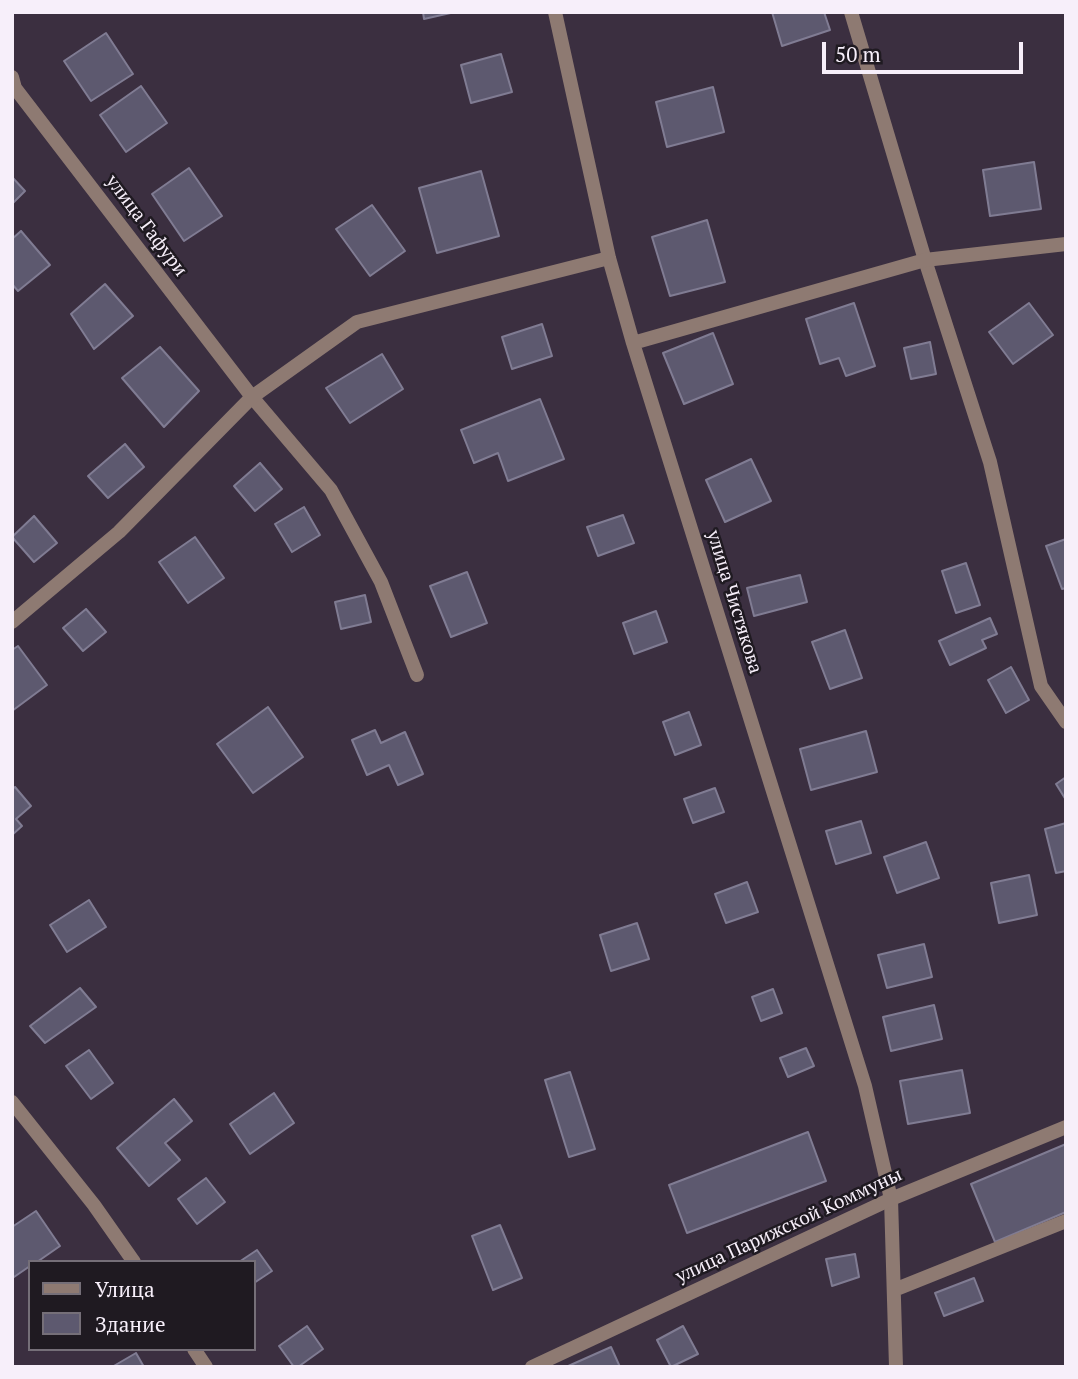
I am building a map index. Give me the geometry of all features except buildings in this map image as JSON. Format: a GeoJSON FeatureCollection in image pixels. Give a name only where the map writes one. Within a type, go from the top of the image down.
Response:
{"type":"FeatureCollection","features":[{"type":"Feature","properties":{"kind":"street","name":"улица Чистякова"},"geometry":{"type":"LineString","coordinates":[[555,12],[609,258],[633,343],[865,1086],[891,1199],[896,1367]]}},
{"type":"Feature","properties":{"kind":"street"},"geometry":{"type":"LineString","coordinates":[[851,12],[925,260],[990,462],[1041,686],[1066,722]]}},
{"type":"Feature","properties":{"kind":"street","name":"улица Гафури"},"geometry":{"type":"LineString","coordinates":[[13,84],[252,397],[331,490],[380,582],[417,675]]}},
{"type":"Feature","properties":{"kind":"street"},"geometry":{"type":"LineString","coordinates":[[633,343],[925,260],[1066,244]]}},
{"type":"Feature","properties":{"kind":"street"},"geometry":{"type":"LineString","coordinates":[[12,622],[119,532],[252,397],[357,322],[609,258]]}},
{"type":"Feature","properties":{"kind":"street"},"geometry":{"type":"LineString","coordinates":[[12,1102],[94,1205],[133,1260]]}},
{"type":"Feature","properties":{"kind":"street","name":"улица Парижской Коммуны"},"geometry":{"type":"LineString","coordinates":[[532,1367],[891,1199],[1066,1127]]}},
{"type":"Feature","properties":{"kind":"street"},"geometry":{"type":"LineString","coordinates":[[894,1290],[1066,1221]]}},
{"type":"Feature","properties":{"kind":"street"},"geometry":{"type":"LineString","coordinates":[[195,1351],[206,1367]]}}]}
